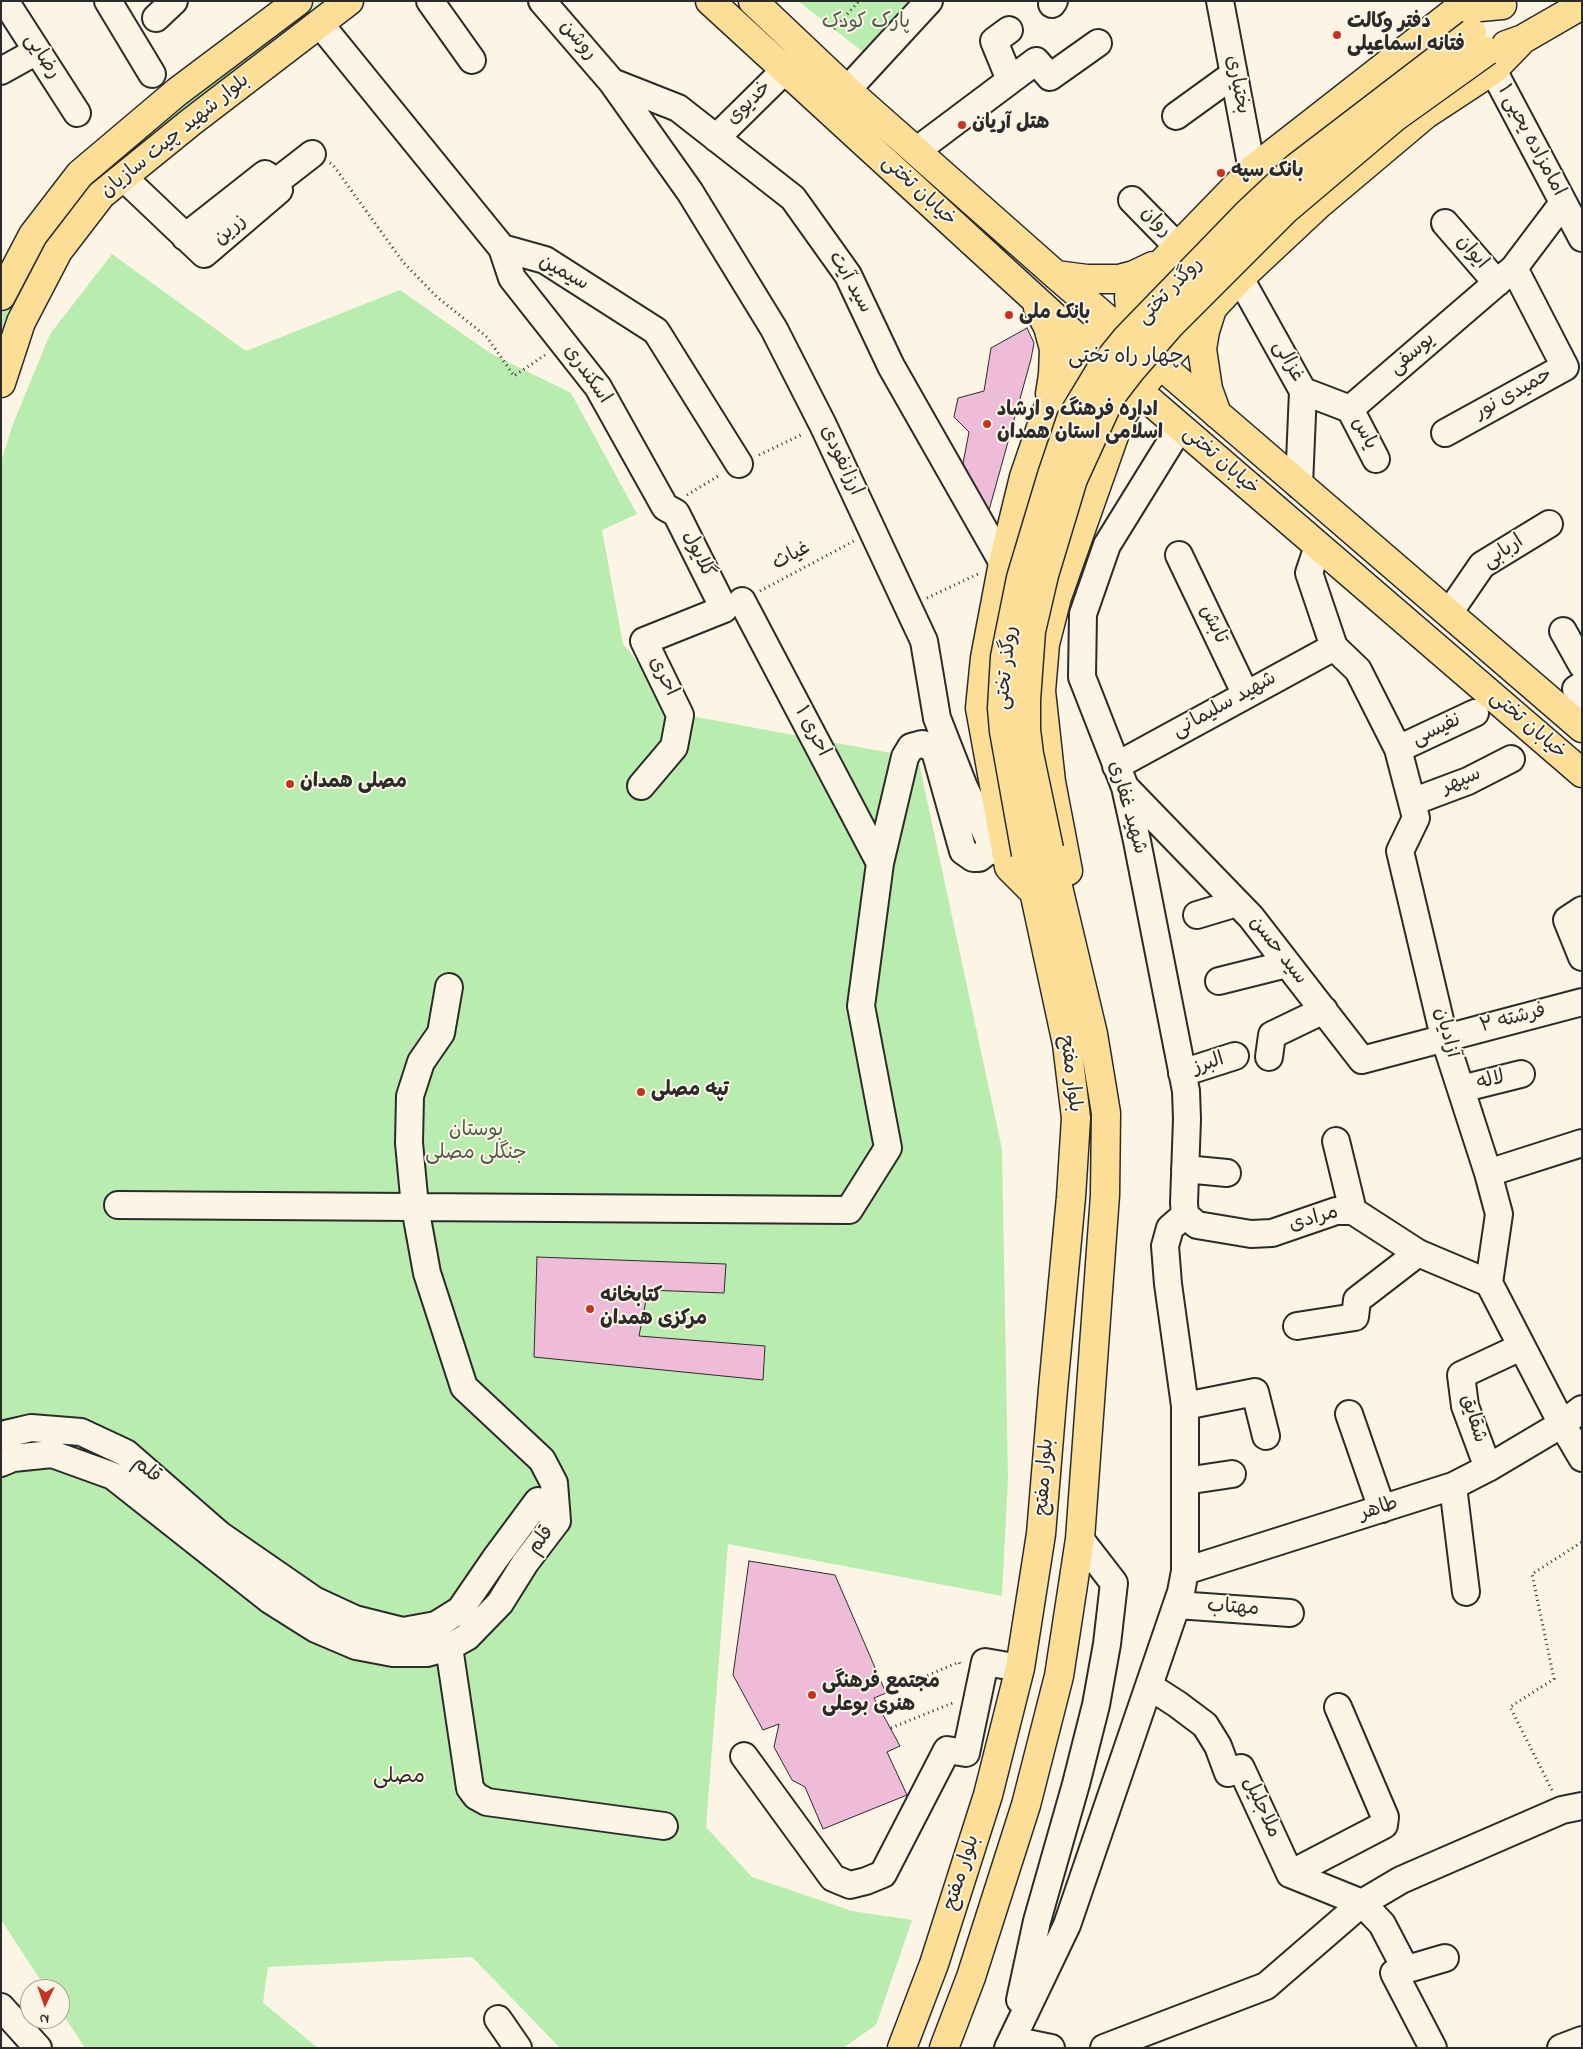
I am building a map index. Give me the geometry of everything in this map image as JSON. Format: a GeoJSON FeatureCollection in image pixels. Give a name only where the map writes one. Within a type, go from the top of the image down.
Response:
{"type":"FeatureCollection","features":[{"type":"Feature","properties":{"kind":"main road","name":"بلوار شهید چیت سازیان"},"geometry":{"type":"LineString","coordinates":[[1,296],[33,235],[80,174],[172,96],[298,1]]}},
{"type":"Feature","properties":{"kind":"main road","name":"بلوار شهید چیت سازیان"},"geometry":{"type":"LineString","coordinates":[[1,383],[21,322],[58,251],[101,195],[191,122],[349,1]]}},
{"type":"Feature","properties":{"kind":"main road","name":"خیابان تختی"},"geometry":{"type":"LineString","coordinates":[[710,1],[1085,345],[1582,773]]}},
{"type":"Feature","properties":{"kind":"main road","name":"خیابان تختی"},"geometry":{"type":"LineString","coordinates":[[753,1],[847,90],[1056,275],[1582,728]]}},
{"type":"Feature","properties":{"kind":"main road"},"geometry":{"type":"LineString","coordinates":[[1064,909],[1069,877],[1051,782],[1041,691],[1045,644],[1057,597],[1120,419],[1138,391],[1160,365],[1182,342],[1240,278],[1318,205],[1426,114],[1484,52],[1505,3],[1457,5],[1252,170],[1129,296],[1130,311],[1135,326],[1145,335],[1157,341],[1168,343],[1182,342]]}},
{"type":"Feature","properties":{"kind":"main road"},"geometry":{"type":"LineString","coordinates":[[1484,52],[1524,39],[1582,5]]}},
{"type":"Feature","properties":{"kind":"main road","name":"روگذر تختی"},"geometry":{"type":"LineString","coordinates":[[1028,856],[1004,731],[1002,708],[1005,657],[1020,578],[1071,419],[1100,371],[1126,339],[1248,213],[1297,167],[1484,52]]}},
{"type":"Feature","properties":{"kind":"main road"},"geometry":{"type":"LineString","coordinates":[[1056,275],[1087,279],[1120,279],[1150,268],[1171,252]]}},
{"type":"Feature","properties":{"kind":"main road"},"geometry":{"type":"LineString","coordinates":[[1031,296],[1048,327],[1054,349],[1053,375],[1046,413]]}},
{"type":"Feature","properties":{"kind":"main road"},"geometry":{"type":"LineString","coordinates":[[1212,309],[1202,349],[1208,389],[1218,414]]}},
{"type":"Feature","properties":{"kind":"main road"},"geometry":{"type":"LineString","coordinates":[[1028,856],[980,708],[984,658],[1003,563],[1024,478],[1046,413],[1062,380],[1106,318]]}},
{"type":"Feature","properties":{"kind":"main road"},"geometry":{"type":"LineString","coordinates":[[1062,380],[1085,376],[1107,384],[1116,398],[1120,419]]}},
{"type":"Feature","properties":{"kind":"main road"},"geometry":{"type":"LineString","coordinates":[[1094,489],[1120,442],[1134,424],[1154,417],[1177,425]]}},
{"type":"Feature","properties":{"kind":"main road","name":"بلوار مفتح"},"geometry":{"type":"LineString","coordinates":[[902,2048],[934,1964],[988,1794],[1020,1668],[1041,1534],[1071,1197],[1076,1118],[1067,1044],[1028,856]]}},
{"type":"Feature","properties":{"kind":"main road","name":"بلوار مفتح"},"geometry":{"type":"LineString","coordinates":[[944,2048],[971,1977],[1026,1805],[1059,1676],[1080,1539],[1105,1195],[1106,1113],[1094,1034],[1064,909],[1028,856]]}},
{"type":"Feature","properties":{"kind":"street","name":"رضایی"},"geometry":{"type":"LineString","coordinates":[[5,1],[77,113]]}},
{"type":"Feature","properties":{"kind":"street"},"geometry":{"type":"LineString","coordinates":[[108,1],[152,74]]}},
{"type":"Feature","properties":{"kind":"street"},"geometry":{"type":"LineString","coordinates":[[430,1],[472,60]]}},
{"type":"Feature","properties":{"kind":"street","name":"روشن"},"geometry":{"type":"LineString","coordinates":[[542,1],[612,82]]}},
{"type":"Feature","properties":{"kind":"street"},"geometry":{"type":"LineString","coordinates":[[847,90],[929,1]]}},
{"type":"Feature","properties":{"kind":"street","name":"بختیاری"},"geometry":{"type":"LineString","coordinates":[[1220,1],[1252,170]]}},
{"type":"Feature","properties":{"kind":"street"},"geometry":{"type":"LineString","coordinates":[[320,24],[502,248]]}},
{"type":"Feature","properties":{"kind":"street"},"geometry":{"type":"LineString","coordinates":[[1009,30],[994,42],[1010,80]]}},
{"type":"Feature","properties":{"kind":"street"},"geometry":{"type":"LineString","coordinates":[[916,151],[1036,61],[1050,77],[1098,43]]}},
{"type":"Feature","properties":{"kind":"street"},"geometry":{"type":"LineString","coordinates":[[1,71],[37,51]]}},
{"type":"Feature","properties":{"kind":"street","name":"امامزاده یحیی ۱"},"geometry":{"type":"LineString","coordinates":[[1484,52],[1582,238]]}},
{"type":"Feature","properties":{"kind":"street","name":"خدیوی"},"geometry":{"type":"LineString","coordinates":[[716,138],[785,70]]}},
{"type":"Feature","properties":{"kind":"street"},"geometry":{"type":"LineString","coordinates":[[1176,116],[1234,74]]}},
{"type":"Feature","properties":{"kind":"street","name":"سید آیت"},"geometry":{"type":"LineString","coordinates":[[612,82],[678,108],[793,198],[848,275],[891,366],[1003,563]]}},
{"type":"Feature","properties":{"kind":"street","name":"ارزانفودی"},"geometry":{"type":"LineString","coordinates":[[612,82],[690,192],[774,330],[824,425],[924,641],[936,718],[964,787],[989,838],[1028,856]]}},
{"type":"Feature","properties":{"kind":"street","name":"زرین"},"geometry":{"type":"LineString","coordinates":[[123,177],[204,254],[278,190],[276,182],[312,154]]}},
{"type":"Feature","properties":{"kind":"street","name":"روان"},"geometry":{"type":"LineString","coordinates":[[1132,200],[1171,252]]}},
{"type":"Feature","properties":{"kind":"street","name":"یوسفی"},"geometry":{"type":"LineString","coordinates":[[1350,409],[1505,276],[1563,203]]}},
{"type":"Feature","properties":{"kind":"street","name":"ایوان"},"geometry":{"type":"LineString","coordinates":[[1445,223],[1505,276]]}},
{"type":"Feature","properties":{"kind":"street","name":"اسکندری"},"geometry":{"type":"LineString","coordinates":[[502,248],[512,278],[598,387],[665,507]]}},
{"type":"Feature","properties":{"kind":"street","name":"سیمین"},"geometry":{"type":"LineString","coordinates":[[502,248],[545,260],[656,331],[739,464]]}},
{"type":"Feature","properties":{"kind":"street","name":"حمیدی نور"},"geometry":{"type":"LineString","coordinates":[[1445,433],[1573,371],[1505,276]]}},
{"type":"Feature","properties":{"kind":"street","name":"غزالی"},"geometry":{"type":"LineString","coordinates":[[1240,278],[1302,391],[1299,485]]}},
{"type":"Feature","properties":{"kind":"street"},"geometry":{"type":"LineString","coordinates":[[1302,391],[1350,409]]}},
{"type":"Feature","properties":{"kind":"street","name":"یاس"},"geometry":{"type":"LineString","coordinates":[[1350,409],[1376,459]]}},
{"type":"Feature","properties":{"kind":"street","name":"شهید غفاری"},"geometry":{"type":"LineString","coordinates":[[1177,425],[1107,544],[1083,614],[1082,677],[1121,776],[1138,841],[1186,1091],[1185,1215]]}},
{"type":"Feature","properties":{"kind":"street","name":"گلایول"},"geometry":{"type":"LineString","coordinates":[[665,507],[676,513],[733,605]]}},
{"type":"Feature","properties":{"kind":"street","name":"اربابی"},"geometry":{"type":"LineString","coordinates":[[1449,614],[1482,566],[1549,524]]}},
{"type":"Feature","properties":{"kind":"street"},"geometry":{"type":"LineString","coordinates":[[1318,546],[1309,574],[1334,647]]}},
{"type":"Feature","properties":{"kind":"street","name":"تابش"},"geometry":{"type":"LineString","coordinates":[[1178,556],[1246,695]]}},
{"type":"Feature","properties":{"kind":"street","name":"احری"},"geometry":{"type":"LineString","coordinates":[[641,786],[674,747],[680,714],[644,642],[733,605]]}},
{"type":"Feature","properties":{"kind":"street","name":"احری ۱"},"geometry":{"type":"LineString","coordinates":[[733,605],[880,863]]}},
{"type":"Feature","properties":{"kind":"street"},"geometry":{"type":"LineString","coordinates":[[1563,631],[1582,666]]}},
{"type":"Feature","properties":{"kind":"street","name":"شهید سلیمانی"},"geometry":{"type":"LineString","coordinates":[[1121,776],[1246,695],[1334,647]]}},
{"type":"Feature","properties":{"kind":"street","name":"آزادیان"},"geometry":{"type":"LineString","coordinates":[[1334,647],[1358,670],[1398,749],[1416,818],[1400,851],[1444,1037],[1488,1173],[1499,1214],[1489,1283]]}},
{"type":"Feature","properties":{"kind":"street"},"geometry":{"type":"LineString","coordinates":[[1582,685],[1576,689],[1582,696]]}},
{"type":"Feature","properties":{"kind":"street","name":"نفیسی"},"geometry":{"type":"LineString","coordinates":[[1398,749],[1475,713]]}},
{"type":"Feature","properties":{"kind":"street"},"geometry":{"type":"LineString","coordinates":[[118,1206],[849,1210],[888,1148],[861,1006],[880,863],[905,757],[911,748],[917,745],[927,745],[935,751],[963,851],[973,858],[985,855],[990,844],[989,838]]}},
{"type":"Feature","properties":{"kind":"street","name":"سپهر"},"geometry":{"type":"LineString","coordinates":[[1412,802],[1468,781],[1511,759]]}},
{"type":"Feature","properties":{"kind":"street","name":"سید حسن"},"geometry":{"type":"LineString","coordinates":[[1121,776],[1251,917],[1362,1060],[1444,1037]]}},
{"type":"Feature","properties":{"kind":"street"},"geometry":{"type":"LineString","coordinates":[[1197,915],[1238,903]]}},
{"type":"Feature","properties":{"kind":"street"},"geometry":{"type":"LineString","coordinates":[[1582,910],[1567,920],[1582,957]]}},
{"type":"Feature","properties":{"kind":"street"},"geometry":{"type":"LineString","coordinates":[[1219,981],[1287,964]]}},
{"type":"Feature","properties":{"kind":"street"},"geometry":{"type":"LineString","coordinates":[[449,987],[441,1033],[421,1062],[410,1096],[409,1143],[415,1207],[427,1273],[464,1387],[542,1460],[554,1483],[557,1521]]}},
{"type":"Feature","properties":{"kind":"street","name":"فرشته ۲"},"geometry":{"type":"LineString","coordinates":[[1444,1037],[1582,1002]]}},
{"type":"Feature","properties":{"kind":"street"},"geometry":{"type":"LineString","coordinates":[[1269,1057],[1272,1035],[1324,1010]]}},
{"type":"Feature","properties":{"kind":"street","name":"البرز"},"geometry":{"type":"LineString","coordinates":[[1182,1073],[1235,1056]]}},
{"type":"Feature","properties":{"kind":"street","name":"لاله"},"geometry":{"type":"LineString","coordinates":[[1461,1089],[1522,1074]]}},
{"type":"Feature","properties":{"kind":"street"},"geometry":{"type":"LineString","coordinates":[[1336,1141],[1353,1210]]}},
{"type":"Feature","properties":{"kind":"street"},"geometry":{"type":"LineString","coordinates":[[1488,1173],[1582,1143]]}},
{"type":"Feature","properties":{"kind":"street"},"geometry":{"type":"LineString","coordinates":[[1185,1168],[1228,1173]]}},
{"type":"Feature","properties":{"kind":"street","name":"مرادی"},"geometry":{"type":"LineString","coordinates":[[1185,1215],[1196,1225],[1251,1234],[1272,1233],[1336,1211],[1353,1210],[1418,1253],[1489,1283]]}},
{"type":"Feature","properties":{"kind":"street"},"geometry":{"type":"LineString","coordinates":[[1010,2044],[1067,1925],[1181,1592],[1185,1572],[1185,1406],[1168,1284],[1165,1246],[1170,1228],[1185,1215]]}},
{"type":"Feature","properties":{"kind":"street"},"geometry":{"type":"LineString","coordinates":[[1297,1326],[1356,1317],[1357,1300],[1418,1253]]}},
{"type":"Feature","properties":{"kind":"street"},"geometry":{"type":"LineString","coordinates":[[1489,1283],[1521,1347],[1572,1416],[1582,1458]]}},
{"type":"Feature","properties":{"kind":"street","name":"شقایق"},"geometry":{"type":"LineString","coordinates":[[1488,1468],[1465,1406],[1461,1375],[1521,1347]]}},
{"type":"Feature","properties":{"kind":"street"},"geometry":{"type":"LineString","coordinates":[[1185,1406],[1255,1392],[1266,1436]]}},
{"type":"Feature","properties":{"kind":"street"},"geometry":{"type":"LineString","coordinates":[[1349,1414],[1382,1508]]}},
{"type":"Feature","properties":{"kind":"street","name":"طاهر"},"geometry":{"type":"LineString","coordinates":[[1185,1572],[1453,1486],[1488,1468],[1572,1416]]}},
{"type":"Feature","properties":{"kind":"street","name":"قلم"},"geometry":{"type":"LineString","coordinates":[[1,1435],[31,1428],[81,1432],[126,1453],[220,1535],[314,1600],[355,1619],[403,1631],[436,1626],[460,1610],[538,1501],[557,1521],[525,1563],[500,1603],[468,1637],[449,1647],[427,1653],[402,1653],[356,1646],[316,1629],[270,1600],[113,1476],[52,1454],[13,1458],[1,1463]]}},
{"type":"Feature","properties":{"kind":"street"},"geometry":{"type":"LineString","coordinates":[[1185,1481],[1232,1474]]}},
{"type":"Feature","properties":{"kind":"street"},"geometry":{"type":"LineString","coordinates":[[1453,1486],[1466,1592]]}},
{"type":"Feature","properties":{"kind":"street"},"geometry":{"type":"LineString","coordinates":[[1010,2044],[1037,1921],[1076,1784],[1096,1705],[1107,1644],[1114,1583],[1080,1539]]}},
{"type":"Feature","properties":{"kind":"street","name":"مهتاب"},"geometry":{"type":"LineString","coordinates":[[1177,1605],[1290,1613]]}},
{"type":"Feature","properties":{"kind":"street"},"geometry":{"type":"LineString","coordinates":[[449,1647],[470,1788],[476,1796],[487,1802],[664,1826]]}},
{"type":"Feature","properties":{"kind":"street"},"geometry":{"type":"LineString","coordinates":[[966,1753],[985,1662],[1020,1668]]}},
{"type":"Feature","properties":{"kind":"street","name":"ملاجلیل"},"geometry":{"type":"LineString","coordinates":[[1149,1686],[1205,1725],[1218,1746],[1228,1773],[1241,1768],[1290,1874]]}},
{"type":"Feature","properties":{"kind":"street"},"geometry":{"type":"LineString","coordinates":[[1290,1874],[1384,1825],[1385,1817],[1338,1707]]}},
{"type":"Feature","properties":{"kind":"street"},"geometry":{"type":"LineString","coordinates":[[744,1756],[833,1878],[850,1884],[866,1881],[883,1874],[947,1750],[997,1758]]}},
{"type":"Feature","properties":{"kind":"street"},"geometry":{"type":"LineString","coordinates":[[1104,2048],[1266,1986],[1362,1903],[1401,1880],[1572,1808]]}},
{"type":"Feature","properties":{"kind":"street"},"geometry":{"type":"LineString","coordinates":[[1290,1874],[1362,1903],[1382,1924],[1406,1970]]}},
{"type":"Feature","properties":{"kind":"street"},"geometry":{"type":"LineString","coordinates":[[1433,2048],[1394,1973],[1445,1958]]}},
{"type":"Feature","properties":{"kind":"street"},"geometry":{"type":"LineString","coordinates":[[1,2007],[38,2048]]}},
{"type":"Feature","properties":{"kind":"street"},"geometry":{"type":"LineString","coordinates":[[498,2019],[518,2048]]}},
{"type":"Feature","properties":{"kind":"street"},"geometry":{"type":"LineString","coordinates":[[1561,2048],[1582,2040]]}},
{"type":"Feature","properties":{"kind":"street"},"geometry":{"type":"LineString","coordinates":[[1010,2044],[1051,2048]]}},
{"type":"Feature","properties":{"kind":"path"},"geometry":{"type":"LineString","coordinates":[[834,29],[859,1]]}},
{"type":"Feature","properties":{"kind":"path"},"geometry":{"type":"LineString","coordinates":[[312,154],[333,165],[403,262],[437,297],[488,337],[514,376],[562,342]]}},
{"type":"Feature","properties":{"kind":"path","name":"غیاث"},"geometry":{"type":"LineString","coordinates":[[733,605],[873,532]]}},
{"type":"Feature","properties":{"kind":"path"},"geometry":{"type":"LineString","coordinates":[[908,606],[1003,563]]}},
{"type":"Feature","properties":{"kind":"path"},"geometry":{"type":"LineString","coordinates":[[1572,1808],[1510,1707],[1554,1679],[1532,1574],[1582,1542]]}},
{"type":"Feature","properties":{"kind":"path"},"geometry":{"type":"LineString","coordinates":[[886,1693],[959,1662]]}},
{"type":"Feature","properties":{"kind":"path"},"geometry":{"type":"LineString","coordinates":[[890,1728],[958,1700]]}},
{"type":"Feature","properties":{"kind":"green space"},"geometry":{"type":"Polygon","coordinates":[[[321,1],[334,1],[147,140],[105,174],[58,227],[34,271],[1,346],[1,315],[13,289],[35,249],[89,180],[165,118],[321,1]]]}},
{"type":"Feature","properties":{"kind":"green space","name":"پارک کودک"},"geometry":{"type":"Polygon","coordinates":[[[798,1],[917,1],[868,56],[798,1]]]}},
{"type":"Feature","properties":{"kind":"green space","name":"بوستان جنگلی مصلی"},"geometry":{"type":"Polygon","coordinates":[[[112,254],[246,351],[400,290],[490,353],[571,393],[637,514],[602,530],[623,644],[680,714],[918,758],[1002,1149],[1008,1478],[1002,1596],[728,1544],[706,1827],[752,1877],[852,1911],[912,1920],[876,2025],[843,2048],[560,2048],[472,1957],[268,1967],[263,2003],[318,2048],[85,2048],[70,2025],[70,1979],[40,1979],[2,1921],[1,462],[13,424],[50,334],[112,254]]]}},
{"type":"Feature","properties":{"kind":"building","name":"اداره فرهنگ و ارشاد اسلامی استان همدان"},"geometry":{"type":"Polygon","coordinates":[[[1027,328],[1034,343],[1031,359],[986,521],[960,479],[969,432],[954,417],[958,398],[984,391],[991,348],[1027,328]]]}},
{"type":"Feature","properties":{"kind":"building"},"geometry":{"type":"Polygon","coordinates":[[[537,1257],[726,1264],[724,1293],[648,1290],[639,1336],[765,1346],[763,1380],[534,1357],[537,1257]]]}},
{"type":"Feature","properties":{"kind":"building","name":"مجتمع فرهنگی هنری بوعلی"},"geometry":{"type":"Polygon","coordinates":[[[749,1561],[835,1575],[886,1693],[874,1698],[900,1746],[887,1752],[907,1795],[823,1829],[805,1787],[792,1780],[774,1747],[779,1724],[763,1730],[733,1675],[749,1561]]]}},
{"type":"Feature","properties":{"kind":"place","name":"دفتر وکالت فتانه اسماعیلی"},"geometry":{"type":"Point","coordinates":[1337,35]}},
{"type":"Feature","properties":{"kind":"place","name":"هتل آریان"},"geometry":{"type":"Point","coordinates":[962,125]}},
{"type":"Feature","properties":{"kind":"place","name":"بانک سپه"},"geometry":{"type":"Point","coordinates":[1221,173]}},
{"type":"Feature","properties":{"kind":"place","name":"بانک ملی"},"geometry":{"type":"Point","coordinates":[1009,315]}},
{"type":"Feature","properties":{"kind":"place","name":"اداره فرهنگ و ارشاد اسلامی استان همدان"},"geometry":{"type":"Point","coordinates":[987,424]}},
{"type":"Feature","properties":{"kind":"place","name":"مصلی همدان"},"geometry":{"type":"Point","coordinates":[290,784]}},
{"type":"Feature","properties":{"kind":"place","name":"تپه مصلی"},"geometry":{"type":"Point","coordinates":[641,1092]}},
{"type":"Feature","properties":{"kind":"place","name":"کتابخانه مرکزی همدان"},"geometry":{"type":"Point","coordinates":[590,1309]}},
{"type":"Feature","properties":{"kind":"place","name":"مجتمع فرهنگی هنری بوعلی"},"geometry":{"type":"Point","coordinates":[812,1695]}},
{"type":"Feature","properties":{"kind":"district","name":"چهار راه تختی"},"geometry":{"type":"Point","coordinates":[1126,359]}},
{"type":"Feature","properties":{"kind":"district","name":"مصلی"},"geometry":{"type":"Point","coordinates":[399,1779]}}]}
